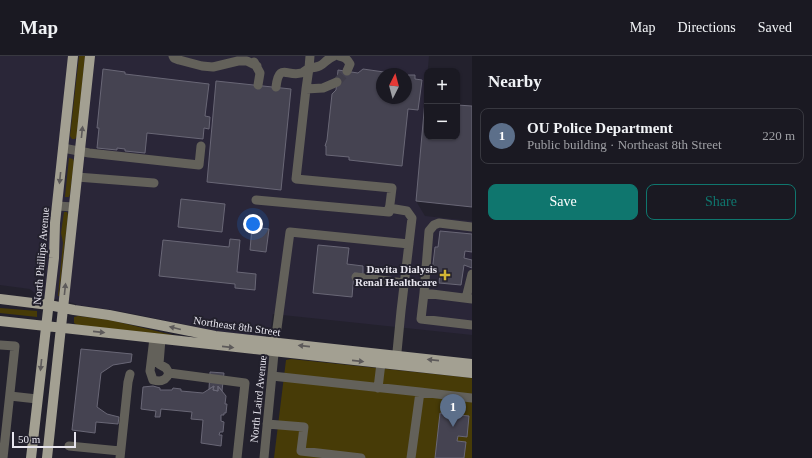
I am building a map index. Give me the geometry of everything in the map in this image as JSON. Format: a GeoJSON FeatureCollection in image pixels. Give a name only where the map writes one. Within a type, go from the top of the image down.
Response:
{"type":"FeatureCollection","features":[{"type":"Feature","properties":{"kind":"main road","name":"North Phillips Avenue"},"geometry":{"type":"LineString","coordinates":[[31,458],[45,326],[55,251],[57,206],[74,56]]}},
{"type":"Feature","properties":{"kind":"main road"},"geometry":{"type":"LineString","coordinates":[[47,458],[90,56]]}},
{"type":"Feature","properties":{"kind":"main road","name":"Northeast 8th Street"},"geometry":{"type":"LineString","coordinates":[[0,299],[124,317],[199,334],[275,347],[381,363],[396,360],[472,373]]}},
{"type":"Feature","properties":{"kind":"main road","name":"Northeast 8th Street"},"geometry":{"type":"LineString","coordinates":[[0,321],[157,339],[275,347],[396,360],[472,364]]}},
{"type":"Feature","properties":{"kind":"street"},"geometry":{"type":"LineString","coordinates":[[173,56],[179,60],[202,66],[223,66],[238,61],[247,61],[257,66]]}},
{"type":"Feature","properties":{"kind":"street"},"geometry":{"type":"LineString","coordinates":[[223,66],[228,56]]}},
{"type":"Feature","properties":{"kind":"street"},"geometry":{"type":"LineString","coordinates":[[250,56],[260,73],[258,85]]}},
{"type":"Feature","properties":{"kind":"street"},"geometry":{"type":"LineString","coordinates":[[256,200],[389,212],[392,188],[296,179],[310,56]]}},
{"type":"Feature","properties":{"kind":"street"},"geometry":{"type":"LineString","coordinates":[[276,87],[277,78],[281,73],[301,73],[309,68],[317,68],[324,65],[332,56],[334,56]]}},
{"type":"Feature","properties":{"kind":"street"},"geometry":{"type":"LineString","coordinates":[[339,56],[348,60],[350,64],[347,71]]}},
{"type":"Feature","properties":{"kind":"street"},"geometry":{"type":"LineString","coordinates":[[306,89],[323,88],[337,82]]}},
{"type":"Feature","properties":{"kind":"street"},"geometry":{"type":"LineString","coordinates":[[63,148],[89,154],[199,165],[201,146]]}},
{"type":"Feature","properties":{"kind":"street"},"geometry":{"type":"LineString","coordinates":[[77,177],[154,183]]}},
{"type":"Feature","properties":{"kind":"street"},"geometry":{"type":"LineString","coordinates":[[57,206],[74,207]]}},
{"type":"Feature","properties":{"kind":"street"},"geometry":{"type":"LineString","coordinates":[[389,208],[407,211],[412,218],[396,360]]}},
{"type":"Feature","properties":{"kind":"street"},"geometry":{"type":"LineString","coordinates":[[472,226],[439,223],[434,225],[429,231],[421,319],[472,325]]}},
{"type":"Feature","properties":{"kind":"street","name":"North Laird Avenue"},"geometry":{"type":"LineString","coordinates":[[264,458],[275,347],[290,232],[409,244]]}},
{"type":"Feature","properties":{"kind":"street"},"geometry":{"type":"LineString","coordinates":[[424,293],[469,299],[472,274]]}},
{"type":"Feature","properties":{"kind":"street"},"geometry":{"type":"LineString","coordinates":[[356,277],[404,283]]}},
{"type":"Feature","properties":{"kind":"street"},"geometry":{"type":"LineString","coordinates":[[157,339],[159,364],[166,368],[169,373],[168,378],[159,382],[153,380],[150,371],[157,339]]}},
{"type":"Feature","properties":{"kind":"street"},"geometry":{"type":"LineString","coordinates":[[0,345],[15,346],[3,458]]}},
{"type":"Feature","properties":{"kind":"street"},"geometry":{"type":"LineString","coordinates":[[378,388],[381,363]]}},
{"type":"Feature","properties":{"kind":"street"},"geometry":{"type":"LineString","coordinates":[[169,373],[245,383],[237,458]]}},
{"type":"Feature","properties":{"kind":"street"},"geometry":{"type":"LineString","coordinates":[[69,446],[120,454],[130,374]]}},
{"type":"Feature","properties":{"kind":"street"},"geometry":{"type":"LineString","coordinates":[[272,376],[472,398]]}},
{"type":"Feature","properties":{"kind":"street"},"geometry":{"type":"LineString","coordinates":[[412,458],[420,392]]}},
{"type":"Feature","properties":{"kind":"street"},"geometry":{"type":"LineString","coordinates":[[10,396],[37,399]]}},
{"type":"Feature","properties":{"kind":"street"},"geometry":{"type":"LineString","coordinates":[[267,424],[304,427],[301,451],[361,458]]}},
{"type":"Feature","properties":{"kind":"shaded area"},"geometry":{"type":"Polygon","coordinates":[[[0,56],[429,56],[428,68],[424,68],[424,112],[416,201],[425,216],[472,221],[472,335],[273,314],[270,333],[265,337],[216,331],[119,311],[77,305],[37,295],[30,289],[0,285],[0,56]]]}},
{"type":"Feature","properties":{"kind":"shaded area"},"geometry":{"type":"Polygon","coordinates":[[[79,56],[85,56],[77,136],[75,139],[72,139],[70,136],[79,56]]]}},
{"type":"Feature","properties":{"kind":"shaded area"},"geometry":{"type":"Polygon","coordinates":[[[69,158],[73,159],[74,162],[70,194],[69,197],[65,197],[69,158]]]}},
{"type":"Feature","properties":{"kind":"shaded area"},"geometry":{"type":"Polygon","coordinates":[[[64,212],[67,212],[68,215],[58,296],[63,243],[61,233],[64,212]]]}},
{"type":"Feature","properties":{"kind":"shaded area"},"geometry":{"type":"Polygon","coordinates":[[[0,308],[37,311],[37,317],[0,313],[0,308]]]}},
{"type":"Feature","properties":{"kind":"shaded area"},"geometry":{"type":"Polygon","coordinates":[[[78,316],[110,320],[177,336],[77,325],[74,323],[74,317],[78,316]]]}},
{"type":"Feature","properties":{"kind":"shaded area"},"geometry":{"type":"Polygon","coordinates":[[[291,359],[472,378],[472,458],[274,458],[286,360],[291,359]]]}},
{"type":"Feature","properties":{"kind":"building"},"geometry":{"type":"Polygon","coordinates":[[[103,69],[125,72],[125,74],[209,84],[205,116],[210,117],[209,129],[204,128],[203,139],[147,133],[145,153],[125,151],[125,149],[117,148],[117,150],[97,148],[99,128],[97,128],[103,69]]]}},
{"type":"Feature","properties":{"kind":"building"},"geometry":{"type":"Polygon","coordinates":[[[363,69],[376,71],[376,104],[412,104],[412,75],[415,75],[415,79],[422,80],[418,110],[408,109],[402,166],[349,160],[349,157],[326,155],[325,146],[332,94],[336,90],[338,70],[358,73],[363,69]]]}},
{"type":"Feature","properties":{"kind":"building"},"geometry":{"type":"Polygon","coordinates":[[[216,81],[291,89],[281,190],[207,182],[216,81]]]}},
{"type":"Feature","properties":{"kind":"building"},"geometry":{"type":"Polygon","coordinates":[[[460,105],[472,106],[472,207],[416,201],[424,112],[424,140],[460,140],[460,105]]]}},
{"type":"Feature","properties":{"kind":"building"},"geometry":{"type":"Polygon","coordinates":[[[181,199],[225,204],[222,232],[178,227],[181,199]]]}},
{"type":"Feature","properties":{"kind":"building"},"geometry":{"type":"Polygon","coordinates":[[[252,227],[269,229],[266,252],[250,250],[252,227]]]}},
{"type":"Feature","properties":{"kind":"building"},"geometry":{"type":"Polygon","coordinates":[[[440,231],[472,234],[472,252],[465,251],[464,258],[472,260],[472,268],[464,265],[461,285],[439,283],[440,273],[432,272],[435,247],[438,247],[440,231]]]}},
{"type":"Feature","properties":{"kind":"building"},"geometry":{"type":"Polygon","coordinates":[[[230,239],[240,240],[237,272],[256,274],[255,290],[235,288],[235,284],[159,276],[163,240],[229,247],[230,239]]]}},
{"type":"Feature","properties":{"kind":"building"},"geometry":{"type":"Polygon","coordinates":[[[318,245],[349,248],[347,264],[363,266],[363,274],[354,273],[352,297],[313,293],[318,245]]]}},
{"type":"Feature","properties":{"kind":"building"},"geometry":{"type":"Polygon","coordinates":[[[81,349],[132,354],[131,362],[113,365],[101,373],[97,407],[107,414],[119,417],[118,424],[96,422],[95,433],[72,430],[81,349]]]}},
{"type":"Feature","properties":{"kind":"building"},"geometry":{"type":"Polygon","coordinates":[[[210,372],[224,373],[222,391],[218,386],[218,391],[213,390],[214,386],[209,389],[210,372]]]}},
{"type":"Feature","properties":{"kind":"building"},"geometry":{"type":"Polygon","coordinates":[[[153,386],[160,388],[160,390],[172,390],[173,388],[181,389],[181,391],[203,393],[214,386],[213,390],[218,391],[218,386],[226,396],[225,404],[227,404],[226,413],[221,415],[221,421],[224,422],[223,432],[220,432],[219,435],[222,435],[221,446],[201,443],[203,420],[191,419],[192,412],[161,409],[160,417],[155,417],[156,411],[141,409],[143,387],[153,386]]]}},
{"type":"Feature","properties":{"kind":"building"},"geometry":{"type":"Polygon","coordinates":[[[440,413],[469,416],[467,437],[458,436],[457,441],[466,442],[464,458],[435,458],[440,413]]]}},
{"type":"Feature","properties":{"kind":"tunnel"},"geometry":{"type":"LineString","coordinates":[[337,82],[347,71]]}},
{"type":"Feature","properties":{"kind":"place","name":"Davita Dialysis Renal Healthcare"},"geometry":{"type":"Point","coordinates":[445,275]}},
{"type":"Feature","properties":{"kind":"place","name":"OU Police Department"},"geometry":{"type":"Point","coordinates":[453,427]}}]}
